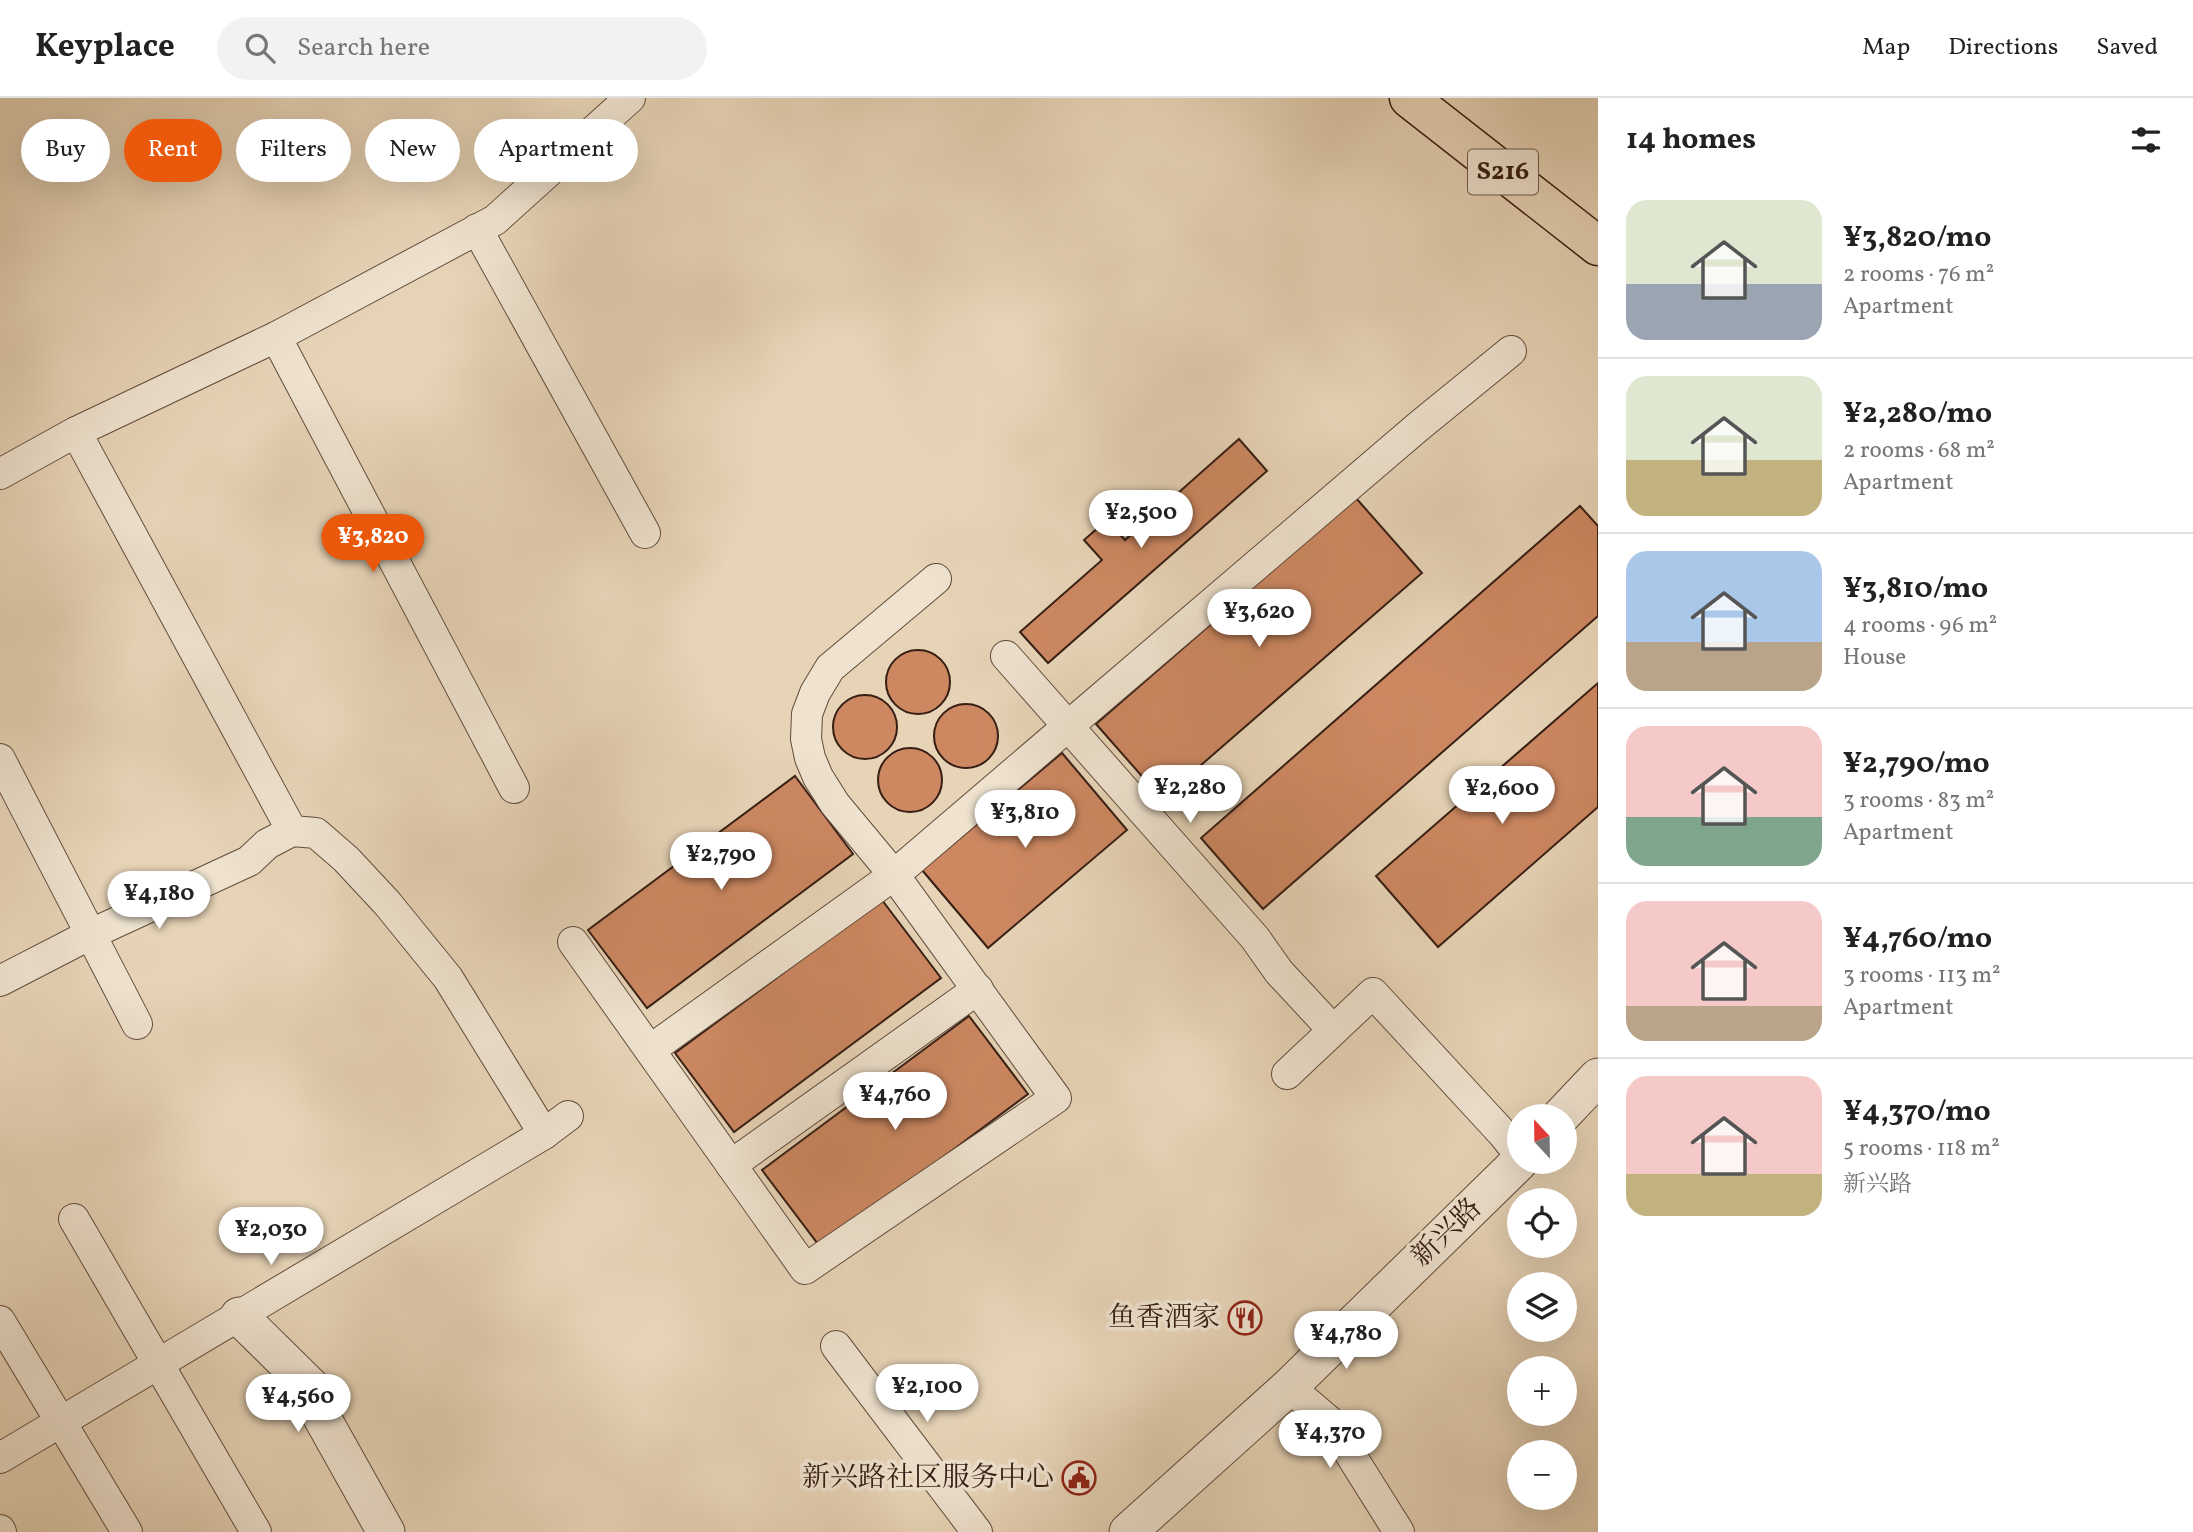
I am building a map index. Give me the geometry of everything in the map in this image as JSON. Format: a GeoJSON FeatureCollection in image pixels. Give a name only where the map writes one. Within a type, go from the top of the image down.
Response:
{"type":"FeatureCollection","features":[{"type":"Feature","properties":{"kind":"main road","name":"S216"},"geometry":{"type":"LineString","coordinates":[[1409,98],[1598,246]]}},
{"type":"Feature","properties":{"kind":"street"},"geometry":{"type":"LineString","coordinates":[[0,474],[76,432],[276,337],[495,220],[630,98]]}},
{"type":"Feature","properties":{"kind":"street"},"geometry":{"type":"LineString","coordinates":[[477,229],[645,533]]}},
{"type":"Feature","properties":{"kind":"street"},"geometry":{"type":"LineString","coordinates":[[276,337],[514,788]]}},
{"type":"Feature","properties":{"kind":"street"},"geometry":{"type":"LineString","coordinates":[[650,1050],[894,875],[1419,426],[1511,351]]}},
{"type":"Feature","properties":{"kind":"street"},"geometry":{"type":"LineString","coordinates":[[76,432],[292,831]]}},
{"type":"Feature","properties":{"kind":"street"},"geometry":{"type":"LineString","coordinates":[[573,942],[805,1269],[1056,1098],[894,875],[835,804],[810,758],[806,739],[807,714],[815,692],[830,668],[936,579]]}},
{"type":"Feature","properties":{"kind":"street"},"geometry":{"type":"LineString","coordinates":[[1006,656],[1071,726],[1255,938],[1279,972],[1334,1030]]}},
{"type":"Feature","properties":{"kind":"street"},"geometry":{"type":"LineString","coordinates":[[0,759],[137,1024]]}},
{"type":"Feature","properties":{"kind":"street"},"geometry":{"type":"LineString","coordinates":[[0,981],[91,934],[249,861],[267,844],[292,831],[316,833],[346,859],[387,903],[448,978],[544,1134]]}},
{"type":"Feature","properties":{"kind":"street"},"geometry":{"type":"LineString","coordinates":[[731,1165],[978,989]]}},
{"type":"Feature","properties":{"kind":"street"},"geometry":{"type":"LineString","coordinates":[[1287,1074],[1373,993],[1507,1139]]}},
{"type":"Feature","properties":{"kind":"street"},"geometry":{"type":"LineString","coordinates":[[1572,1104],[1598,1077]]}},
{"type":"Feature","properties":{"kind":"street"},"geometry":{"type":"LineString","coordinates":[[0,1458],[544,1134],[568,1116]]}},
{"type":"Feature","properties":{"kind":"street","name":"新兴路"},"geometry":{"type":"LineString","coordinates":[[1128,1532],[1289,1387],[1507,1174]]}},
{"type":"Feature","properties":{"kind":"street"},"geometry":{"type":"LineString","coordinates":[[74,1219],[256,1532]]}},
{"type":"Feature","properties":{"kind":"street"},"geometry":{"type":"LineString","coordinates":[[239,1316],[312,1388],[320,1414],[386,1532]]}},
{"type":"Feature","properties":{"kind":"street"},"geometry":{"type":"LineString","coordinates":[[0,1321],[127,1532]]}},
{"type":"Feature","properties":{"kind":"street"},"geometry":{"type":"LineString","coordinates":[[836,1346],[977,1532]]}},
{"type":"Feature","properties":{"kind":"street"},"geometry":{"type":"LineString","coordinates":[[1289,1387],[1330,1422],[1399,1532]]}},
{"type":"Feature","properties":{"kind":"building"},"geometry":{"type":"Polygon","coordinates":[[[1239,439],[1267,471],[1048,663],[1020,632],[1102,560],[1084,540],[1107,520],[1125,540],[1239,439]]]}},
{"type":"Feature","properties":{"kind":"building"},"geometry":{"type":"Polygon","coordinates":[[[1356,498],[1422,573],[1162,799],[1096,724],[1356,498]]]}},
{"type":"Feature","properties":{"kind":"building"},"geometry":{"type":"Polygon","coordinates":[[[1580,506],[1598,526],[1598,616],[1263,909],[1201,838],[1580,506]]]}},
{"type":"Feature","properties":{"kind":"building"},"geometry":{"type":"Polygon","coordinates":[[[918,650],[930,652],[941,659],[948,670],[948,694],[941,705],[930,712],[918,714],[906,712],[895,705],[888,694],[886,682],[888,670],[895,659],[906,652],[918,650]]]}},
{"type":"Feature","properties":{"kind":"building"},"geometry":{"type":"Polygon","coordinates":[[[1598,683],[1598,807],[1438,947],[1376,876],[1598,683]]]}},
{"type":"Feature","properties":{"kind":"building"},"geometry":{"type":"Polygon","coordinates":[[[865,695],[877,697],[888,704],[895,715],[895,739],[888,750],[877,757],[865,759],[853,757],[842,750],[835,739],[833,727],[835,715],[842,704],[853,697],[865,695]]]}},
{"type":"Feature","properties":{"kind":"building"},"geometry":{"type":"Polygon","coordinates":[[[966,704],[978,706],[989,713],[996,724],[996,748],[989,759],[978,766],[966,768],[954,766],[943,759],[936,748],[934,736],[936,724],[943,713],[954,706],[966,704]]]}},
{"type":"Feature","properties":{"kind":"building"},"geometry":{"type":"Polygon","coordinates":[[[910,748],[922,750],[933,757],[940,768],[940,792],[933,803],[922,810],[910,812],[898,810],[887,803],[880,792],[878,780],[880,768],[887,757],[898,750],[910,748]]]}},
{"type":"Feature","properties":{"kind":"building"},"geometry":{"type":"Polygon","coordinates":[[[1062,753],[1127,830],[988,948],[922,870],[1062,753]]]}},
{"type":"Feature","properties":{"kind":"building"},"geometry":{"type":"Polygon","coordinates":[[[795,776],[853,854],[647,1008],[588,930],[795,776]]]}},
{"type":"Feature","properties":{"kind":"building"},"geometry":{"type":"Polygon","coordinates":[[[882,900],[941,978],[734,1132],[675,1053],[882,900]]]}},
{"type":"Feature","properties":{"kind":"building"},"geometry":{"type":"Polygon","coordinates":[[[969,1016],[1028,1094],[821,1248],[762,1170],[969,1016]]]}},
{"type":"Feature","properties":{"kind":"place","name":"鱼香酒家"},"geometry":{"type":"Point","coordinates":[1245,1318]}},
{"type":"Feature","properties":{"kind":"place","name":"新兴路社区服务中心"},"geometry":{"type":"Point","coordinates":[1079,1478]}}]}
